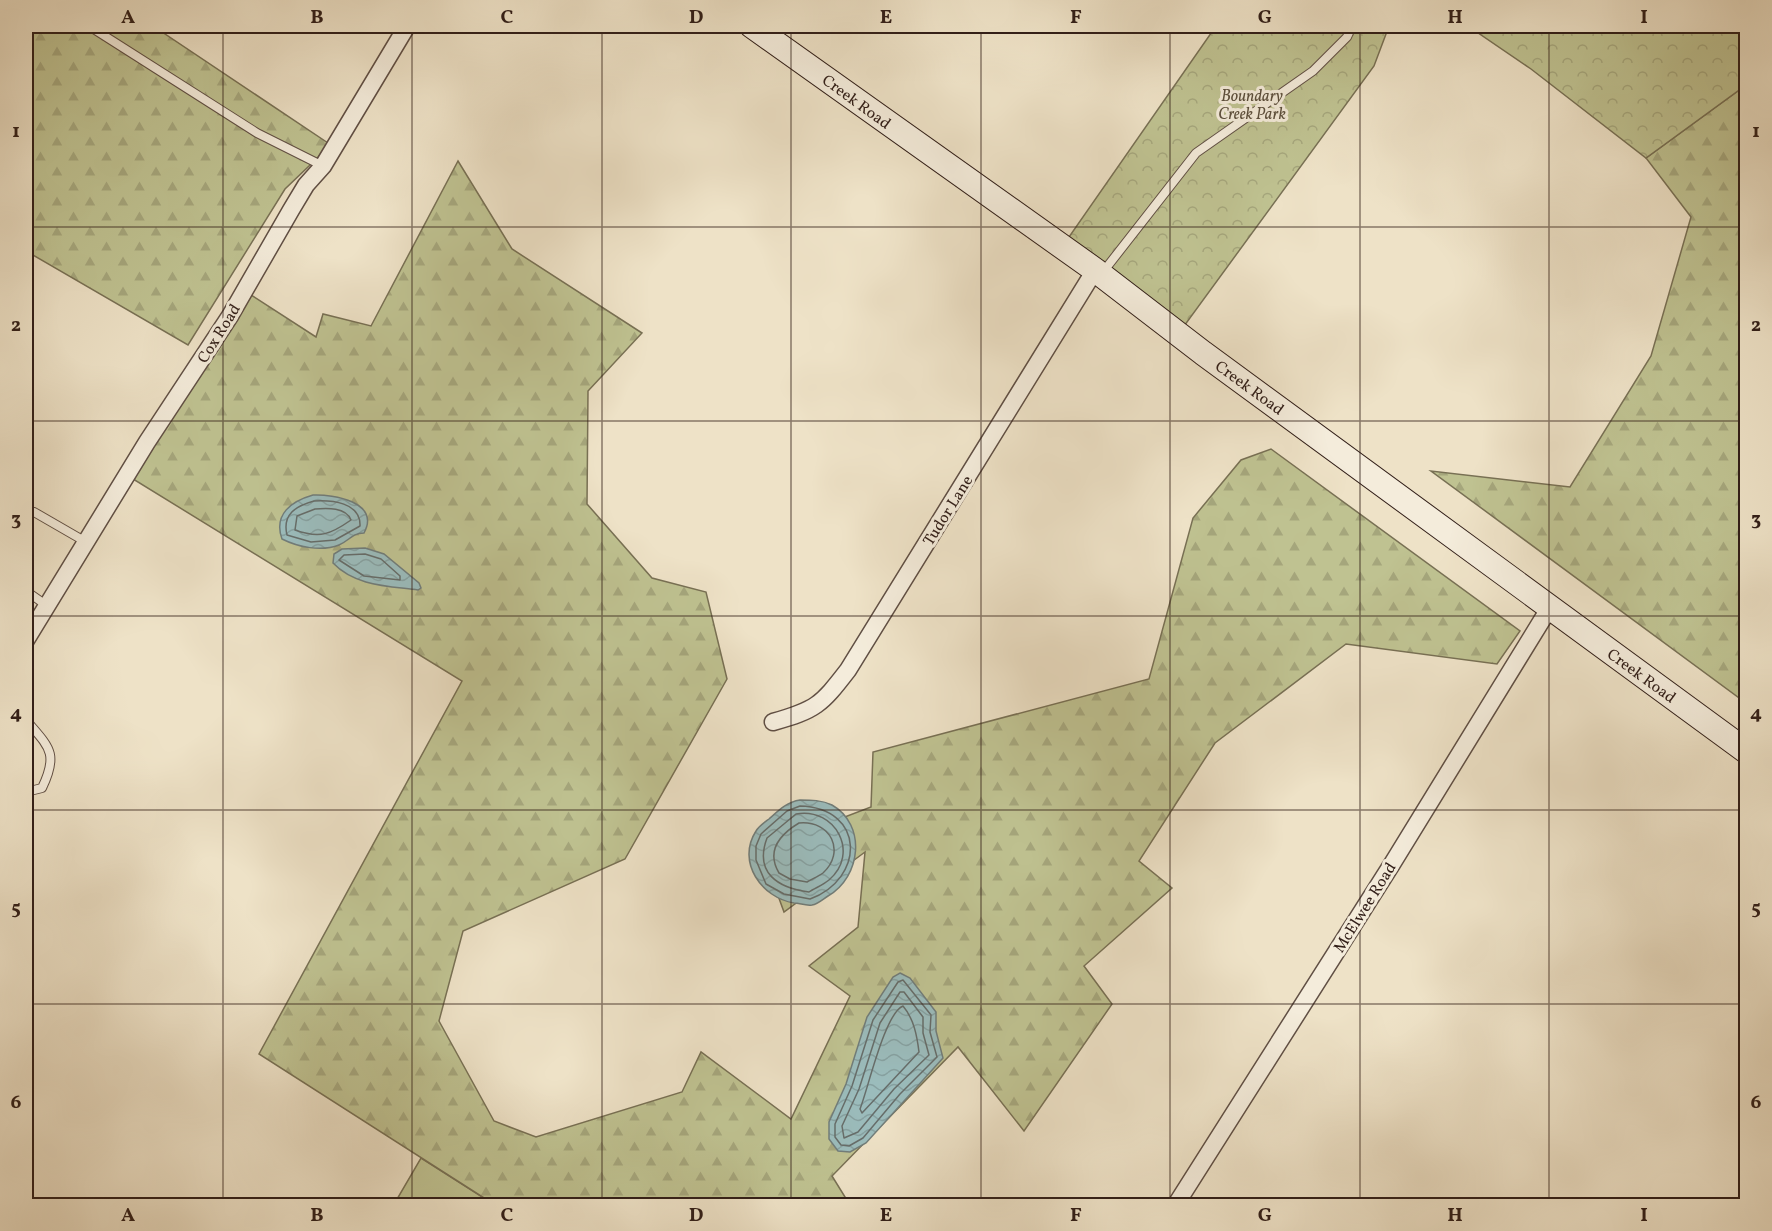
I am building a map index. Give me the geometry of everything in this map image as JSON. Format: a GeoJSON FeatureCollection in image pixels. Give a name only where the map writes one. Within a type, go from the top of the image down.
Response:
{"type":"FeatureCollection","features":[{"type":"Feature","properties":{"kind":"main road","name":"Creek Road"},"geometry":{"type":"LineString","coordinates":[[752,26],[1098,273],[1746,751]]}},
{"type":"Feature","properties":{"kind":"street","name":"Cox Road"},"geometry":{"type":"LineString","coordinates":[[26,640],[230,316],[306,185],[324,166],[407,26]]}},
{"type":"Feature","properties":{"kind":"street","name":"Tudor Lane"},"geometry":{"type":"LineString","coordinates":[[773,722],[808,712],[816,707],[823,702],[848,670],[1098,273]]}},
{"type":"Feature","properties":{"kind":"street","name":"McElwee Road"},"geometry":{"type":"LineString","coordinates":[[1175,1206],[1392,864],[1550,607]]}},
{"type":"Feature","properties":{"kind":"lane"},"geometry":{"type":"LineString","coordinates":[[89,26],[257,133],[324,166]]}},
{"type":"Feature","properties":{"kind":"lane"},"geometry":{"type":"LineString","coordinates":[[1098,273],[1196,153],[1313,71],[1347,37],[1352,26]]}},
{"type":"Feature","properties":{"kind":"lane"},"geometry":{"type":"LineString","coordinates":[[26,511],[34,512],[86,542]]}},
{"type":"Feature","properties":{"kind":"lane"},"geometry":{"type":"LineString","coordinates":[[26,591],[46,605]]}},
{"type":"Feature","properties":{"kind":"lane"},"geometry":{"type":"LineString","coordinates":[[26,720],[48,745],[52,757],[50,771],[42,788],[26,792]]}},
{"type":"Feature","properties":{"kind":"green space"},"geometry":{"type":"Polygon","coordinates":[[[26,26],[153,26],[331,145],[285,189],[188,345],[26,251],[26,26]]]}},
{"type":"Feature","properties":{"kind":"green space","name":"Boundary Creek Park"},"geometry":{"type":"Polygon","coordinates":[[[1216,26],[1389,26],[1374,66],[1179,333],[1062,247],[1216,26]]]}},
{"type":"Feature","properties":{"kind":"green space"},"geometry":{"type":"Polygon","coordinates":[[[1468,26],[1746,26],[1746,85],[1646,158],[1531,69],[1468,26]]]}},
{"type":"Feature","properties":{"kind":"green space"},"geometry":{"type":"Polygon","coordinates":[[[1746,85],[1746,703],[1431,471],[1570,487],[1651,356],[1691,217],[1646,158],[1746,85]]]}},
{"type":"Feature","properties":{"kind":"green space"},"geometry":{"type":"Polygon","coordinates":[[[458,161],[512,249],[642,333],[588,391],[587,504],[652,578],[706,592],[727,679],[625,859],[463,931],[439,1021],[494,1121],[536,1137],[682,1092],[701,1052],[791,1119],[850,996],[809,966],[858,927],[865,852],[784,912],[761,849],[871,807],[873,752],[1149,679],[1193,518],[1241,460],[1271,449],[1520,631],[1497,664],[1346,644],[1215,743],[1139,861],[1172,888],[1084,966],[1112,1004],[1024,1131],[958,1047],[832,1176],[850,1205],[495,1205],[259,1054],[462,681],[133,479],[248,293],[316,337],[323,314],[371,326],[458,161]]]}},
{"type":"Feature","properties":{"kind":"green space"},"geometry":{"type":"Polygon","coordinates":[[[421,1158],[495,1205],[393,1206],[421,1158]]]}},
{"type":"Feature","properties":{"kind":"water"},"geometry":{"type":"Polygon","coordinates":[[[313,495],[342,498],[361,507],[368,522],[364,533],[353,536],[339,545],[325,548],[302,546],[282,539],[280,522],[286,510],[298,501],[313,495]]]}},
{"type":"Feature","properties":{"kind":"water"},"geometry":{"type":"Polygon","coordinates":[[[365,548],[384,554],[419,583],[421,588],[418,590],[372,584],[351,576],[333,563],[334,554],[342,549],[365,548]]]}},
{"type":"Feature","properties":{"kind":"water"},"geometry":{"type":"Polygon","coordinates":[[[800,800],[820,801],[832,805],[851,825],[855,838],[853,864],[847,877],[839,887],[812,905],[782,900],[772,894],[756,877],[749,855],[751,843],[759,827],[783,807],[800,800]]]}},
{"type":"Feature","properties":{"kind":"water"},"geometry":{"type":"Polygon","coordinates":[[[900,973],[910,978],[936,1012],[936,1031],[943,1058],[866,1143],[850,1152],[838,1151],[829,1139],[829,1122],[846,1084],[867,1017],[893,977],[900,973]]]}}]}
